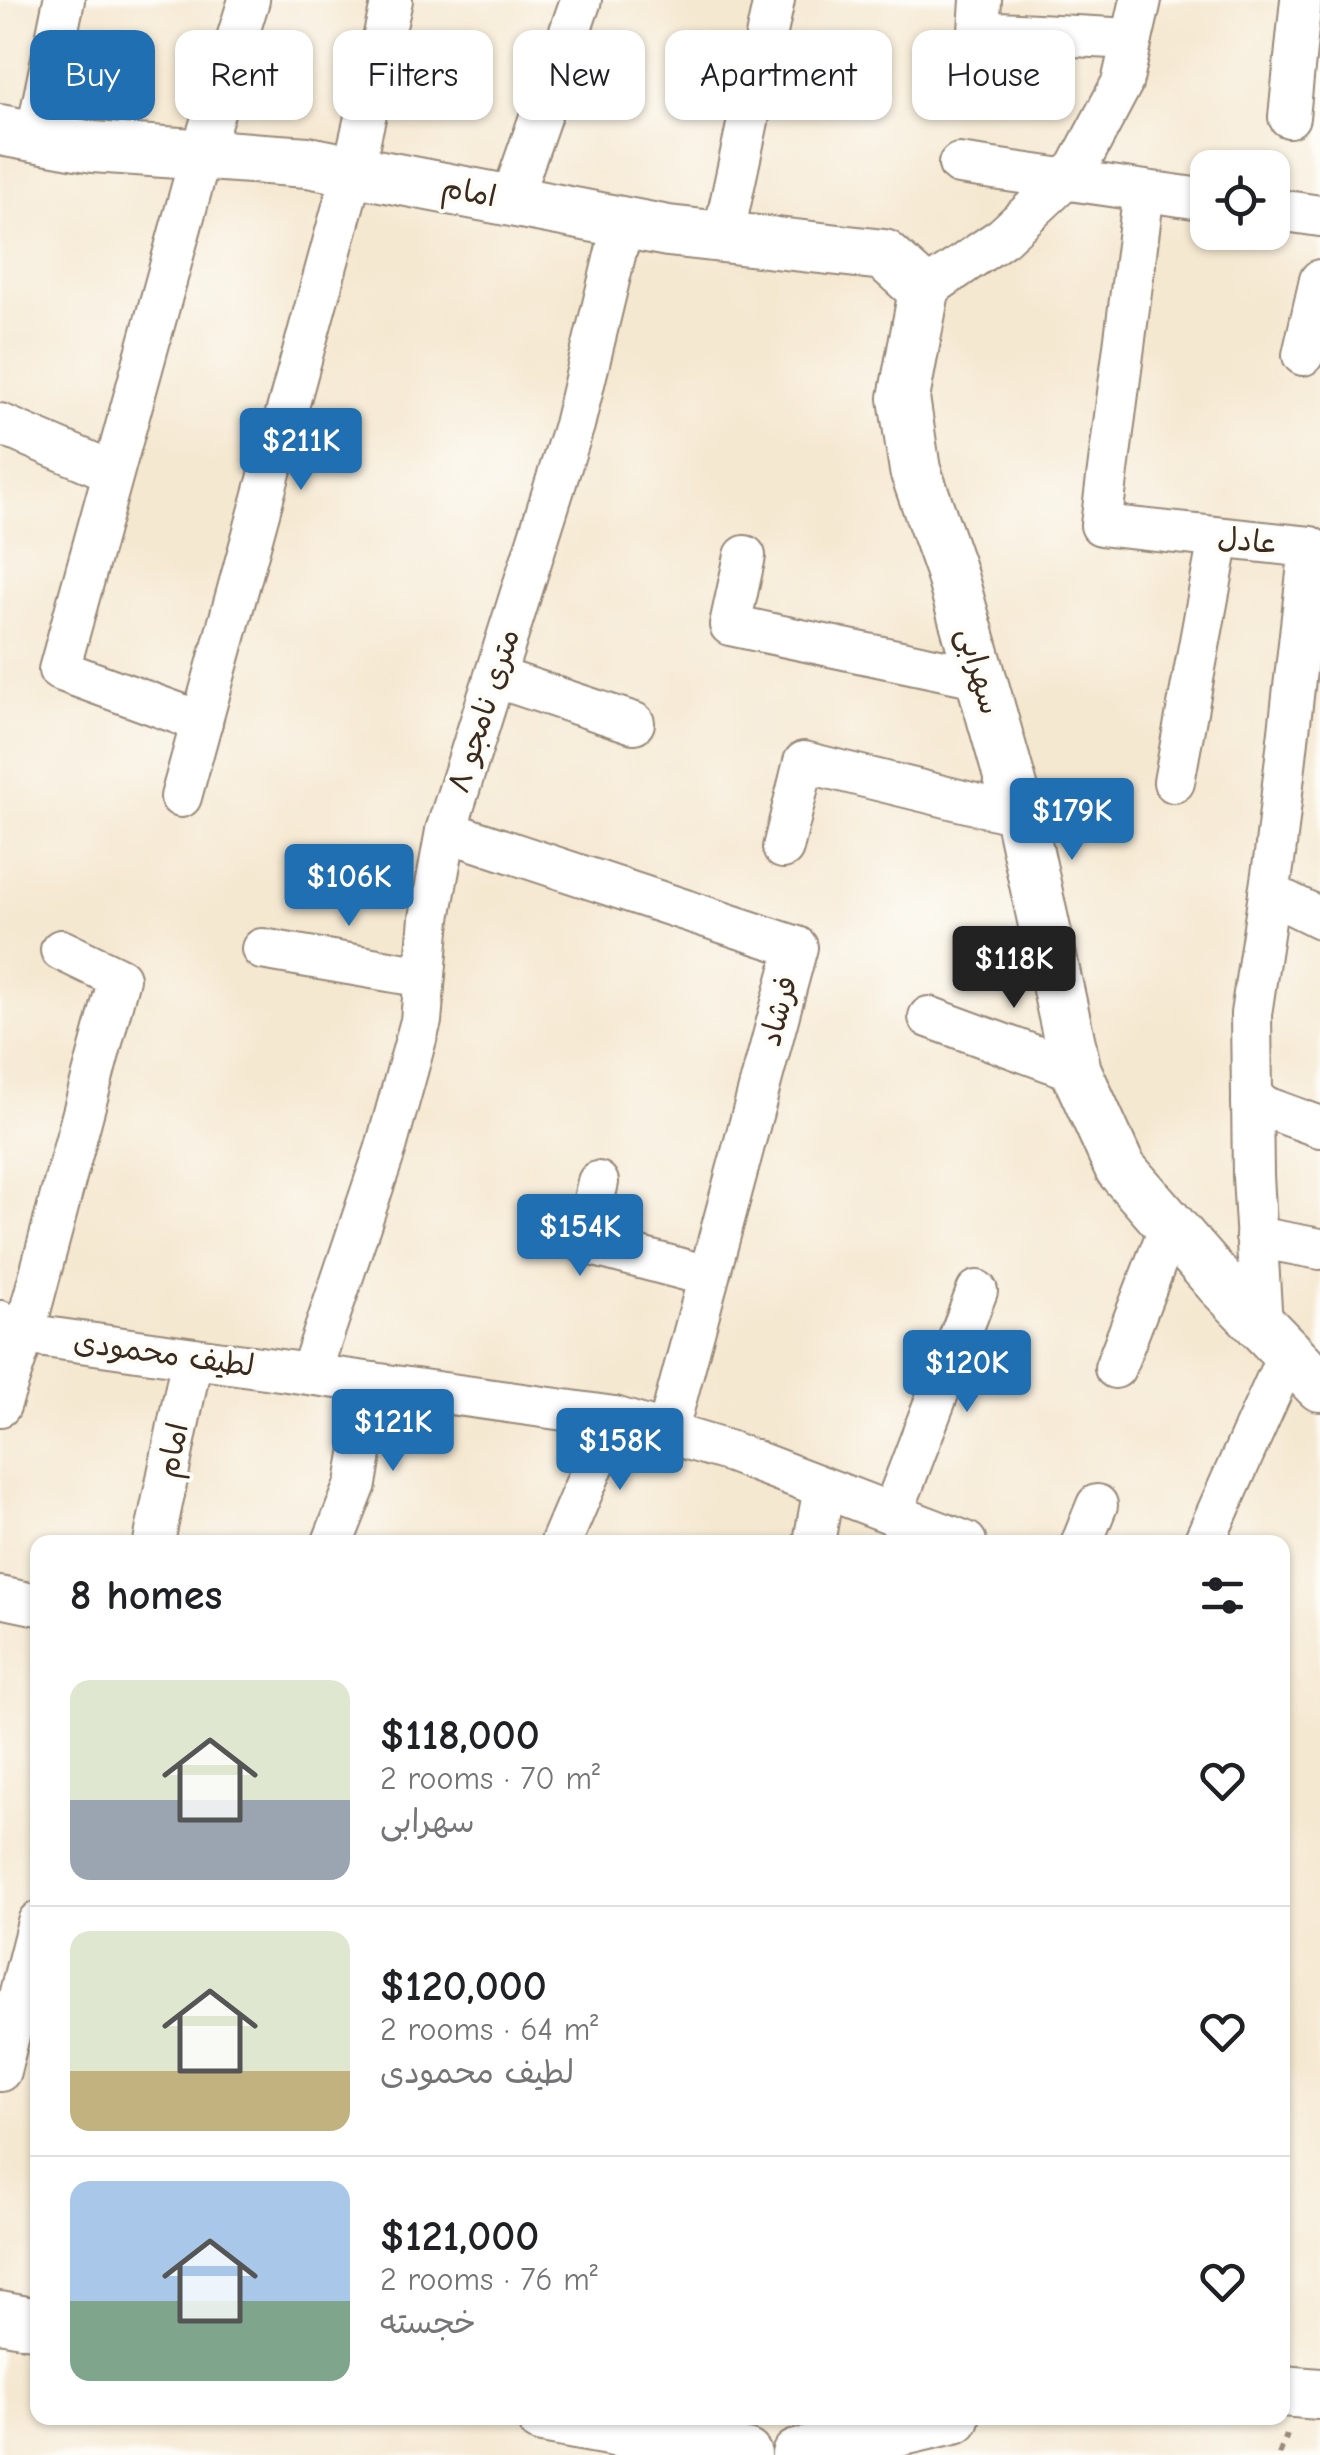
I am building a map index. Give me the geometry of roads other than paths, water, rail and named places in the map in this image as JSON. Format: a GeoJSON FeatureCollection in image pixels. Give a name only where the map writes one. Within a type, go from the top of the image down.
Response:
{"type":"FeatureCollection","features":[{"type":"Feature","properties":{"kind":"street"},"geometry":{"type":"LineString","coordinates":[[18,133],[64,0]]}},
{"type":"Feature","properties":{"kind":"street"},"geometry":{"type":"LineString","coordinates":[[202,722],[59,670],[200,154],[249,0]]}},
{"type":"Feature","properties":{"kind":"street"},"geometry":{"type":"LineString","coordinates":[[181,797],[352,170],[392,0]]}},
{"type":"Feature","properties":{"kind":"street"},"geometry":{"type":"LineString","coordinates":[[510,200],[581,0]]}},
{"type":"Feature","properties":{"kind":"street"},"geometry":{"type":"LineString","coordinates":[[724,237],[774,0]]}},
{"type":"Feature","properties":{"kind":"street"},"geometry":{"type":"LineString","coordinates":[[924,290],[1002,237],[1078,168],[1122,83],[1136,19],[978,32],[981,0]]}},
{"type":"Feature","properties":{"kind":"street"},"geometry":{"type":"LineString","coordinates":[[1289,118],[1301,0]]}},
{"type":"Feature","properties":{"kind":"street","name":"امام"},"geometry":{"type":"LineString","coordinates":[[18,133],[92,146],[308,162],[624,222],[884,255],[924,290]]}},
{"type":"Feature","properties":{"kind":"street"},"geometry":{"type":"LineString","coordinates":[[958,164],[1190,197]]}},
{"type":"Feature","properties":{"kind":"street","name":"عادل"},"geometry":{"type":"LineString","coordinates":[[1144,191],[1101,525],[1310,547],[1269,893],[1250,1014],[1256,1237],[1290,1355]]}},
{"type":"Feature","properties":{"kind":"street"},"geometry":{"type":"LineString","coordinates":[[1290,212],[1320,216]]}},
{"type":"Feature","properties":{"kind":"street","name":"۸ متری نامجو"},"geometry":{"type":"LineString","coordinates":[[310,1374],[385,1151],[421,1021],[430,918],[446,831],[574,426],[624,222]]}},
{"type":"Feature","properties":{"kind":"street"},"geometry":{"type":"LineString","coordinates":[[1303,354],[1320,280]]}},
{"type":"Feature","properties":{"kind":"street","name":"سهرابی"},"geometry":{"type":"LineString","coordinates":[[924,290],[904,398],[915,470],[950,569],[1020,815],[1076,1070],[1120,1168],[1290,1355]]}},
{"type":"Feature","properties":{"kind":"street"},"geometry":{"type":"LineString","coordinates":[[0,424],[113,472]]}},
{"type":"Feature","properties":{"kind":"street"},"geometry":{"type":"LineString","coordinates":[[1174,782],[1219,538]]}},
{"type":"Feature","properties":{"kind":"street"},"geometry":{"type":"LineString","coordinates":[[745,556],[730,625],[982,678]]}},
{"type":"Feature","properties":{"kind":"street"},"geometry":{"type":"LineString","coordinates":[[495,676],[634,722]]}},
{"type":"Feature","properties":{"kind":"street"},"geometry":{"type":"LineString","coordinates":[[783,848],[804,762],[1020,815]]}},
{"type":"Feature","properties":{"kind":"street","name":"فرشاد"},"geometry":{"type":"LineString","coordinates":[[446,831],[797,947],[667,1433]]}},
{"type":"Feature","properties":{"kind":"street"},"geometry":{"type":"LineString","coordinates":[[1269,893],[1320,918]]}},
{"type":"Feature","properties":{"kind":"street"},"geometry":{"type":"LineString","coordinates":[[262,949],[424,977]]}},
{"type":"Feature","properties":{"kind":"street"},"geometry":{"type":"LineString","coordinates":[[0,1406],[12,1328],[119,978],[61,950]]}},
{"type":"Feature","properties":{"kind":"street"},"geometry":{"type":"LineString","coordinates":[[929,1017],[1076,1070]]}},
{"type":"Feature","properties":{"kind":"street"},"geometry":{"type":"LineString","coordinates":[[1252,1102],[1320,1126]]}},
{"type":"Feature","properties":{"kind":"street"},"geometry":{"type":"LineString","coordinates":[[598,1182],[584,1243],[708,1276]]}},
{"type":"Feature","properties":{"kind":"street"},"geometry":{"type":"LineString","coordinates":[[1115,1368],[1170,1226]]}},
{"type":"Feature","properties":{"kind":"street"},"geometry":{"type":"LineString","coordinates":[[1256,1237],[1320,1250]]}},
{"type":"Feature","properties":{"kind":"street"},"geometry":{"type":"LineString","coordinates":[[892,1514],[977,1291]]}},
{"type":"Feature","properties":{"kind":"street","name":"لطیف محمودی"},"geometry":{"type":"LineString","coordinates":[[12,1328],[192,1358],[614,1416],[731,1452],[948,1535]]}},
{"type":"Feature","properties":{"kind":"street"},"geometry":{"type":"LineString","coordinates":[[1207,1535],[1290,1355]]}},
{"type":"Feature","properties":{"kind":"street","name":"امام"},"geometry":{"type":"LineString","coordinates":[[155,1535],[192,1358]]}},
{"type":"Feature","properties":{"kind":"street"},"geometry":{"type":"LineString","coordinates":[[335,1535],[356,1484],[373,1383]]}},
{"type":"Feature","properties":{"kind":"street"},"geometry":{"type":"LineString","coordinates":[[564,1535],[614,1416]]}},
{"type":"Feature","properties":{"kind":"street"},"geometry":{"type":"LineString","coordinates":[[815,1535],[824,1488]]}},
{"type":"Feature","properties":{"kind":"street"},"geometry":{"type":"LineString","coordinates":[[1085,1535],[1097,1504]]}},
{"type":"Feature","properties":{"kind":"street"},"geometry":{"type":"LineString","coordinates":[[0,1596],[30,1603]]}},
{"type":"Feature","properties":{"kind":"street"},"geometry":{"type":"LineString","coordinates":[[2,2057],[30,1952]]}},
{"type":"Feature","properties":{"kind":"street"},"geometry":{"type":"LineString","coordinates":[[0,2317],[30,2323]]}},
{"type":"Feature","properties":{"kind":"street"},"geometry":{"type":"LineString","coordinates":[[1290,2392],[1320,2394]]}},
{"type":"Feature","properties":{"kind":"street"},"geometry":{"type":"LineString","coordinates":[[570,2425],[657,2447],[746,2455]]}},
{"type":"Feature","properties":{"kind":"street"},"geometry":{"type":"LineString","coordinates":[[798,2455],[924,2425]]}}]}
